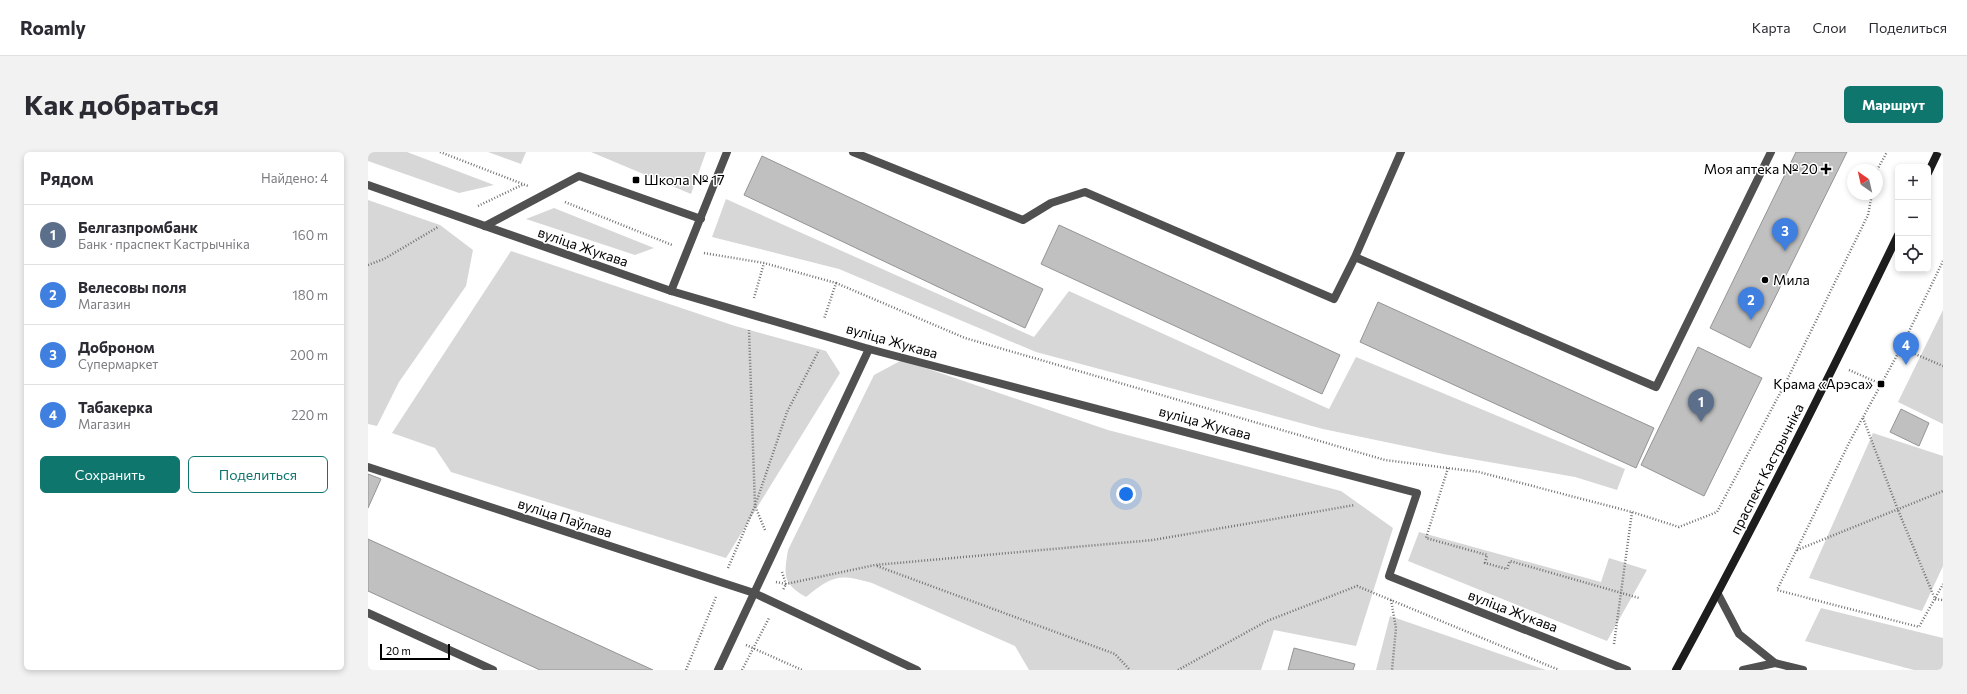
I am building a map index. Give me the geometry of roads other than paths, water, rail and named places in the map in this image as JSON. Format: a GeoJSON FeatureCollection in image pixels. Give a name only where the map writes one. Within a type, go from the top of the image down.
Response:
{"type":"FeatureCollection","features":[{"type":"Feature","properties":{"kind":"main road"},"geometry":{"type":"LineString","coordinates":[[1931,167],[1938,152]]}},
{"type":"Feature","properties":{"kind":"main road","name":"праспект Кастрычніка"},"geometry":{"type":"LineString","coordinates":[[1676,670],[1718,594],[1835,364],[1898,236]]}},
{"type":"Feature","properties":{"kind":"street"},"geometry":{"type":"LineString","coordinates":[[672,292],[727,152]]}},
{"type":"Feature","properties":{"kind":"street"},"geometry":{"type":"LineString","coordinates":[[853,152],[1023,220],[1051,203],[1085,192],[1334,299],[1355,257],[1401,152]]}},
{"type":"Feature","properties":{"kind":"street"},"geometry":{"type":"LineString","coordinates":[[1355,257],[1656,387],[1771,152]]}},
{"type":"Feature","properties":{"kind":"street"},"geometry":{"type":"LineString","coordinates":[[485,226],[579,176],[701,219]]}},
{"type":"Feature","properties":{"kind":"street","name":"вуліца Жукава"},"geometry":{"type":"LineString","coordinates":[[368,185],[672,292],[750,313],[869,349],[1417,493],[1388,576],[1627,670]]}},
{"type":"Feature","properties":{"kind":"street"},"geometry":{"type":"LineString","coordinates":[[718,670],[869,349]]}},
{"type":"Feature","properties":{"kind":"street","name":"вуліца Паўлава"},"geometry":{"type":"LineString","coordinates":[[368,467],[754,593],[808,617],[917,670]]}},
{"type":"Feature","properties":{"kind":"street"},"geometry":{"type":"LineString","coordinates":[[1718,594],[1739,634],[1775,663],[1803,670]]}},
{"type":"Feature","properties":{"kind":"street"},"geometry":{"type":"LineString","coordinates":[[368,613],[493,670]]}},
{"type":"Feature","properties":{"kind":"street"},"geometry":{"type":"LineString","coordinates":[[1743,670],[1775,663]]}},
{"type":"Feature","properties":{"kind":"place","name":"Моя аптека № 20"},"geometry":{"type":"Point","coordinates":[1826,169]}},
{"type":"Feature","properties":{"kind":"place","name":"Школа № 17"},"geometry":{"type":"Point","coordinates":[636,180]}},
{"type":"Feature","properties":{"kind":"place","name":"Доброном"},"geometry":{"type":"Point","coordinates":[1785,251]}},
{"type":"Feature","properties":{"kind":"place","name":"Мила"},"geometry":{"type":"Point","coordinates":[1765,280]}},
{"type":"Feature","properties":{"kind":"place","name":"Велесовы поля"},"geometry":{"type":"Point","coordinates":[1751,320]}},
{"type":"Feature","properties":{"kind":"place","name":"Табакерка"},"geometry":{"type":"Point","coordinates":[1906,365]}},
{"type":"Feature","properties":{"kind":"place","name":"Крама «Арэса»"},"geometry":{"type":"Point","coordinates":[1881,384]}},
{"type":"Feature","properties":{"kind":"place","name":"Белгазпромбанк"},"geometry":{"type":"Point","coordinates":[1701,422]}}]}
